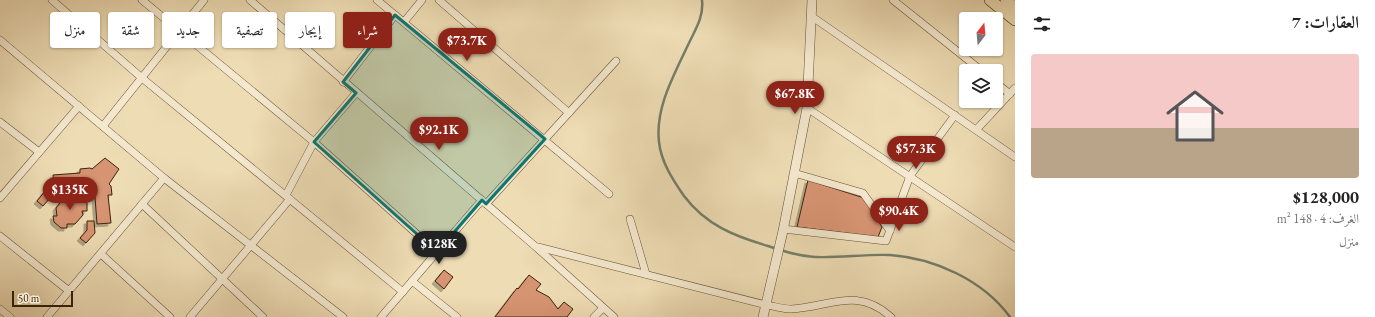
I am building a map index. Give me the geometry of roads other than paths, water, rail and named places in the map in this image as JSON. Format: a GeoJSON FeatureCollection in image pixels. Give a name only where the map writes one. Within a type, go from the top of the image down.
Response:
{"type":"FeatureCollection","features":[{"type":"Feature","properties":{"kind":"main road"},"geometry":{"type":"LineString","coordinates":[[990,0],[1015,20]]}},
{"type":"Feature","properties":{"kind":"main road"},"geometry":{"type":"LineString","coordinates":[[1006,0],[1015,8]]}},
{"type":"Feature","properties":{"kind":"street"},"geometry":{"type":"LineString","coordinates":[[52,0],[142,78],[403,292]]}},
{"type":"Feature","properties":{"kind":"street"},"geometry":{"type":"LineString","coordinates":[[142,0],[162,17]]}},
{"type":"Feature","properties":{"kind":"street"},"geometry":{"type":"LineString","coordinates":[[194,12],[204,0]]}},
{"type":"Feature","properties":{"kind":"street"},"geometry":{"type":"LineString","coordinates":[[250,0],[343,82],[536,247],[614,317]]}},
{"type":"Feature","properties":{"kind":"street"},"geometry":{"type":"LineString","coordinates":[[377,0],[609,194]]}},
{"type":"Feature","properties":{"kind":"street"},"geometry":{"type":"LineString","coordinates":[[404,22],[422,0]]}},
{"type":"Feature","properties":{"kind":"street"},"geometry":{"type":"LineString","coordinates":[[439,0],[569,113]]}},
{"type":"Feature","properties":{"kind":"street"},"geometry":{"type":"LineString","coordinates":[[763,317],[783,230],[807,108],[812,0]]}},
{"type":"Feature","properties":{"kind":"street"},"geometry":{"type":"LineString","coordinates":[[893,0],[973,64]]}},
{"type":"Feature","properties":{"kind":"street"},"geometry":{"type":"LineString","coordinates":[[343,82],[396,15]]}},
{"type":"Feature","properties":{"kind":"street"},"geometry":{"type":"LineString","coordinates":[[811,16],[1015,157]]}},
{"type":"Feature","properties":{"kind":"street"},"geometry":{"type":"LineString","coordinates":[[0,40],[164,178],[344,317]]}},
{"type":"Feature","properties":{"kind":"street"},"geometry":{"type":"LineString","coordinates":[[103,126],[165,48]]}},
{"type":"Feature","properties":{"kind":"street"},"geometry":{"type":"LineString","coordinates":[[199,48],[314,142],[437,252]]}},
{"type":"Feature","properties":{"kind":"street"},"geometry":{"type":"LineString","coordinates":[[381,317],[437,252],[545,139],[616,61]]}},
{"type":"Feature","properties":{"kind":"street"},"geometry":{"type":"LineString","coordinates":[[976,129],[1012,91],[1003,86]]}},
{"type":"Feature","properties":{"kind":"street"},"geometry":{"type":"LineString","coordinates":[[190,317],[252,246],[288,197],[314,142],[356,93]]}},
{"type":"Feature","properties":{"kind":"street"},"geometry":{"type":"LineString","coordinates":[[0,198],[79,106]]}},
{"type":"Feature","properties":{"kind":"street"},"geometry":{"type":"LineString","coordinates":[[807,108],[1015,247]]}},
{"type":"Feature","properties":{"kind":"street"},"geometry":{"type":"LineString","coordinates":[[783,230],[886,241],[910,176],[956,115]]}},
{"type":"Feature","properties":{"kind":"street"},"geometry":{"type":"LineString","coordinates":[[0,122],[39,152]]}},
{"type":"Feature","properties":{"kind":"street"},"geometry":{"type":"LineString","coordinates":[[794,173],[863,193],[890,231]]}},
{"type":"Feature","properties":{"kind":"street"},"geometry":{"type":"LineString","coordinates":[[47,317],[164,178]]}},
{"type":"Feature","properties":{"kind":"street"},"geometry":{"type":"LineString","coordinates":[[142,204],[263,317]]}},
{"type":"Feature","properties":{"kind":"street"},"geometry":{"type":"LineString","coordinates":[[630,219],[646,274]]}},
{"type":"Feature","properties":{"kind":"street"},"geometry":{"type":"LineString","coordinates":[[0,236],[69,291]]}},
{"type":"Feature","properties":{"kind":"street"},"geometry":{"type":"LineString","coordinates":[[536,247],[766,305],[790,309],[844,300],[859,300],[875,304],[891,317]]}},
{"type":"Feature","properties":{"kind":"street"},"geometry":{"type":"LineString","coordinates":[[101,254],[170,317]]}},
{"type":"Feature","properties":{"kind":"street"},"geometry":{"type":"LineString","coordinates":[[412,281],[457,317]]}},
{"type":"Feature","properties":{"kind":"street"},"geometry":{"type":"LineString","coordinates":[[594,317],[603,308]]}},
{"type":"Feature","properties":{"kind":"street"},"geometry":{"type":"LineString","coordinates":[[0,309],[10,317]]}},
{"type":"Feature","properties":{"kind":"waterway"},"geometry":{"type":"LineString","coordinates":[[702,0],[702,12],[698,23],[667,92],[660,117],[659,129],[660,149],[665,164],[676,184],[693,206],[711,222],[732,233],[803,256],[834,257],[890,255],[907,257],[940,266],[972,282],[986,292],[1010,317]]}}]}
